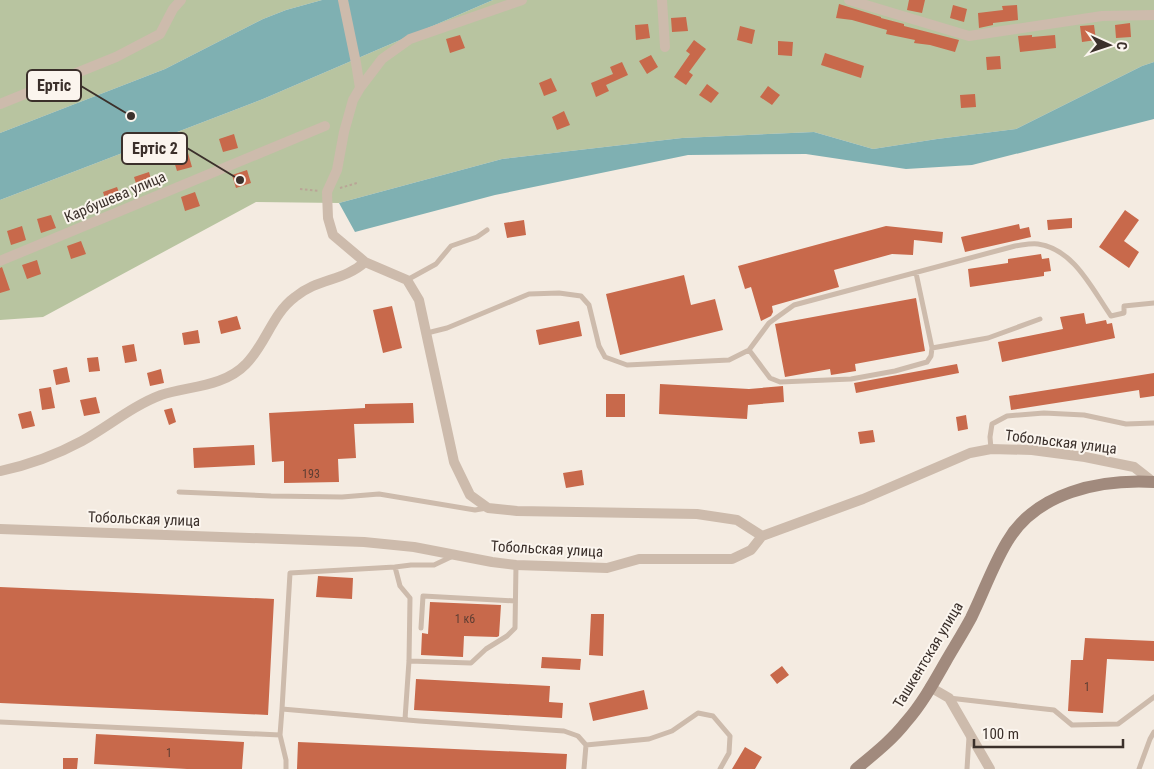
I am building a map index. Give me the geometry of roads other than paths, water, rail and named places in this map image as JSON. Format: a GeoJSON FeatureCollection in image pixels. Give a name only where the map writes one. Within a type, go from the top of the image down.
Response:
{"type":"FeatureCollection","features":[{"type":"Feature","properties":{"kind":"main road","name":"Ташкентская улица"},"geometry":{"type":"LineString","coordinates":[[856,769],[907,722],[971,618],[1007,542],[1020,524],[1040,506],[1065,493],[1113,484],[1153,481]]}},
{"type":"Feature","properties":{"kind":"street"},"geometry":{"type":"LineString","coordinates":[[0,104],[116,57],[160,34],[173,9],[181,0]]}},
{"type":"Feature","properties":{"kind":"street"},"geometry":{"type":"LineString","coordinates":[[343,0],[360,88]]}},
{"type":"Feature","properties":{"kind":"street"},"geometry":{"type":"LineString","coordinates":[[522,0],[410,40],[382,59],[353,100],[344,132],[337,170],[327,192],[328,218],[333,235],[365,262],[407,280],[419,300],[454,462],[470,495],[488,508],[517,511],[697,514],[738,520],[762,536]]}},
{"type":"Feature","properties":{"kind":"street"},"geometry":{"type":"LineString","coordinates":[[662,0],[665,47]]}},
{"type":"Feature","properties":{"kind":"street"},"geometry":{"type":"LineString","coordinates":[[849,0],[969,36],[1102,16],[1154,15]]}},
{"type":"Feature","properties":{"kind":"street","name":"Карбушева улица"},"geometry":{"type":"LineString","coordinates":[[0,261],[325,126]]}},
{"type":"Feature","properties":{"kind":"street"},"geometry":{"type":"LineString","coordinates":[[0,471],[29,465],[82,441],[122,414],[161,395],[206,385],[230,376],[246,365],[262,343],[281,309],[293,298],[307,287],[357,270],[365,262]]}},
{"type":"Feature","properties":{"kind":"street","name":"Тобольская улица"},"geometry":{"type":"LineString","coordinates":[[0,529],[364,542],[414,547],[516,565],[607,568],[639,559],[732,559],[751,550],[762,536],[863,499],[970,453],[990,448],[1032,450],[1086,457],[1134,467],[1153,481]]}},
{"type":"Feature","properties":{"kind":"street"},"geometry":{"type":"LineString","coordinates":[[930,687],[949,698],[990,769]]}},
{"type":"Feature","properties":{"kind":"lane"},"geometry":{"type":"LineString","coordinates":[[407,280],[436,264],[451,246],[477,237],[487,230]]}},
{"type":"Feature","properties":{"kind":"lane"},"geometry":{"type":"LineString","coordinates":[[427,333],[452,326],[529,294],[558,293],[580,296],[589,305],[598,346],[605,358],[627,365],[729,360],[749,350],[770,323],[794,305],[1015,246],[1038,244],[1058,250],[1074,262],[1110,316],[1124,313],[1124,306],[1154,302]]}},
{"type":"Feature","properties":{"kind":"lane"},"geometry":{"type":"LineString","coordinates":[[749,350],[770,378],[780,382],[851,379],[896,371],[927,362],[931,356],[932,348],[916,273]]}},
{"type":"Feature","properties":{"kind":"lane"},"geometry":{"type":"LineString","coordinates":[[932,348],[988,338],[1040,319]]}},
{"type":"Feature","properties":{"kind":"lane"},"geometry":{"type":"LineString","coordinates":[[990,448],[992,424],[1008,416],[1044,414],[1084,415],[1126,424],[1154,423]]}},
{"type":"Feature","properties":{"kind":"lane"},"geometry":{"type":"LineString","coordinates":[[179,492],[342,497],[379,494],[475,510],[488,508]]}},
{"type":"Feature","properties":{"kind":"lane"},"geometry":{"type":"LineString","coordinates":[[286,769],[286,760],[280,735],[290,573],[434,565],[455,555]]}},
{"type":"Feature","properties":{"kind":"lane"},"geometry":{"type":"LineString","coordinates":[[409,661],[471,663],[486,649],[507,636],[515,628],[516,565]]}},
{"type":"Feature","properties":{"kind":"lane"},"geometry":{"type":"LineString","coordinates":[[396,568],[400,586],[410,598],[409,661],[405,719]]}},
{"type":"Feature","properties":{"kind":"lane"},"geometry":{"type":"LineString","coordinates":[[421,628],[423,596],[516,601]]}},
{"type":"Feature","properties":{"kind":"lane"},"geometry":{"type":"LineString","coordinates":[[949,698],[1054,710],[1072,725],[1118,724],[1154,697]]}},
{"type":"Feature","properties":{"kind":"lane"},"geometry":{"type":"LineString","coordinates":[[282,709],[564,731],[578,736],[586,745],[584,769]]}},
{"type":"Feature","properties":{"kind":"lane"},"geometry":{"type":"LineString","coordinates":[[586,745],[649,739],[672,731],[698,713],[713,716],[730,736],[728,754],[720,769]]}},
{"type":"Feature","properties":{"kind":"lane"},"geometry":{"type":"LineString","coordinates":[[0,722],[280,735]]}},
{"type":"Feature","properties":{"kind":"lane"},"geometry":{"type":"LineString","coordinates":[[1139,769],[1154,732]]}},
{"type":"Feature","properties":{"kind":"lane"},"geometry":{"type":"LineString","coordinates":[[967,769],[969,734]]}},
{"type":"Feature","properties":{"kind":"water"},"geometry":{"type":"Polygon","coordinates":[[[322,0],[493,0],[263,99],[0,200],[0,133],[165,69],[263,19],[286,10],[322,0]]]}},
{"type":"Feature","properties":{"kind":"water"},"geometry":{"type":"Polygon","coordinates":[[[1154,62],[1154,119],[972,165],[906,169],[806,154],[688,155],[495,195],[355,232],[339,203],[502,159],[682,138],[814,132],[873,149],[1016,129],[1142,66],[1154,62]]]}},
{"type":"Feature","properties":{"kind":"place","name":"Ертіс"},"geometry":{"type":"Point","coordinates":[131,116]}},
{"type":"Feature","properties":{"kind":"place","name":"Ертіс 2"},"geometry":{"type":"Point","coordinates":[240,180]}}]}
